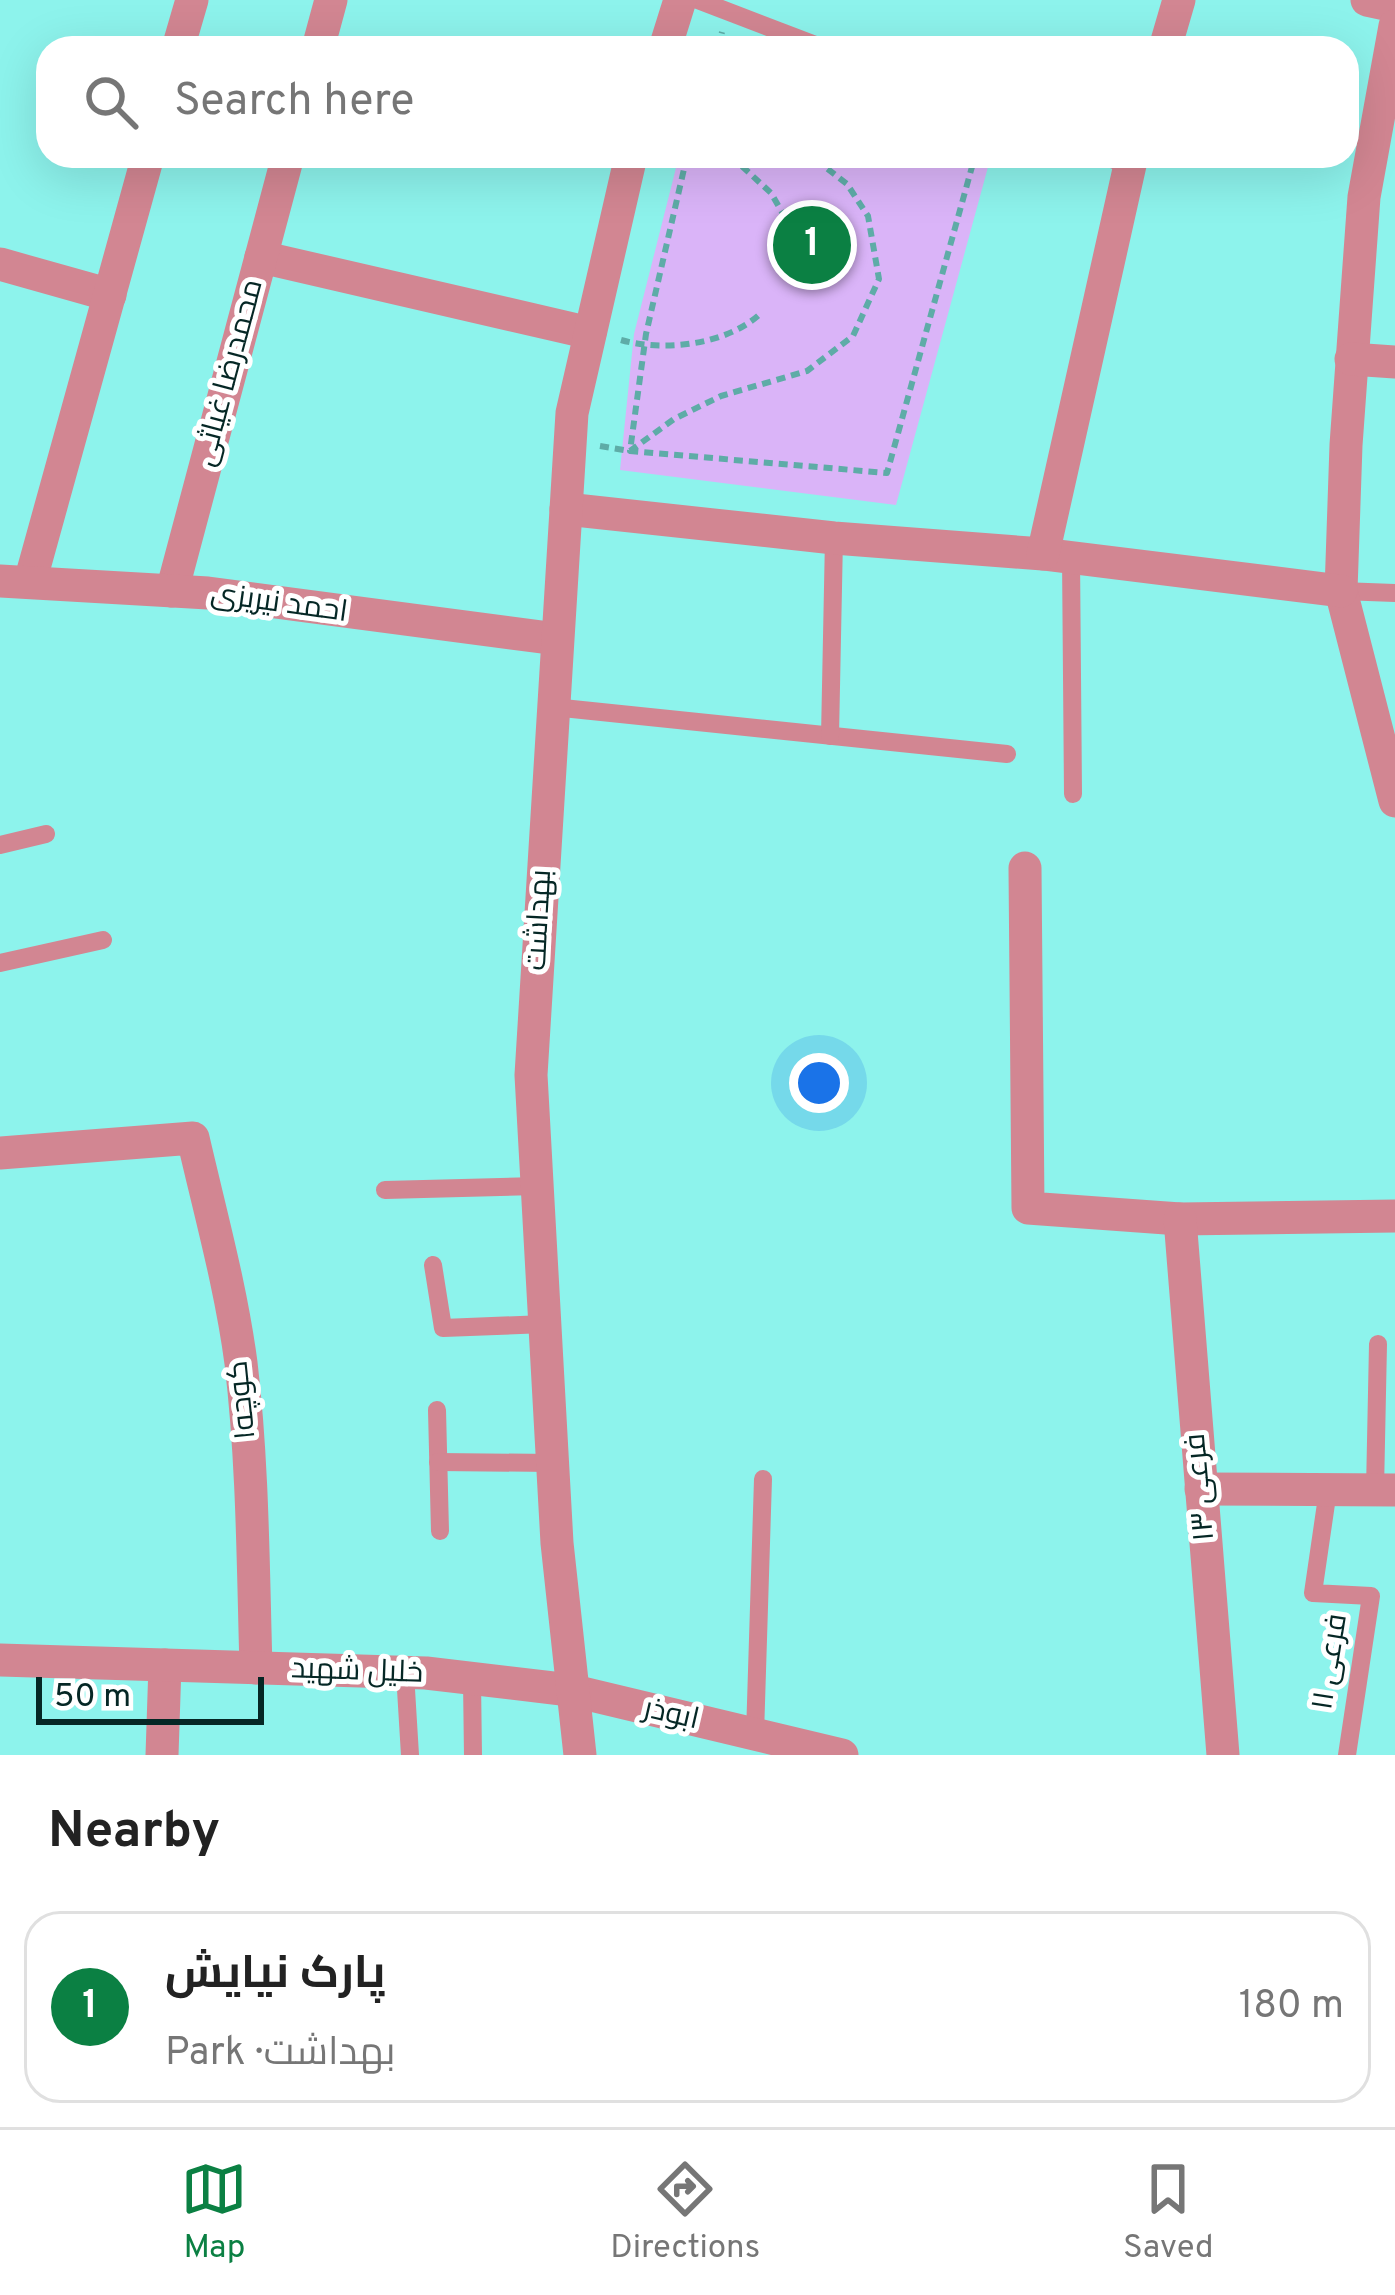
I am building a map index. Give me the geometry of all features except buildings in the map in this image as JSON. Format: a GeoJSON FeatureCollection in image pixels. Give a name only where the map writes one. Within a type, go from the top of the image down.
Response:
{"type":"FeatureCollection","features":[{"type":"Feature","properties":{"kind":"street"},"geometry":{"type":"LineString","coordinates":[[181,36],[191,0]]}},
{"type":"Feature","properties":{"kind":"street"},"geometry":{"type":"LineString","coordinates":[[321,36],[331,0]]}},
{"type":"Feature","properties":{"kind":"street"},"geometry":{"type":"LineString","coordinates":[[669,36],[680,0]]}},
{"type":"Feature","properties":{"kind":"street"},"geometry":{"type":"LineString","coordinates":[[1168,36],[1179,0]]}},
{"type":"Feature","properties":{"kind":"street"},"geometry":{"type":"LineString","coordinates":[[1366,0],[1395,6]]}},
{"type":"Feature","properties":{"kind":"street"},"geometry":{"type":"LineString","coordinates":[[1395,26],[1364,197],[1341,591],[1395,801]]}},
{"type":"Feature","properties":{"kind":"street"},"geometry":{"type":"LineString","coordinates":[[15,581],[110,295],[145,168]]}},
{"type":"Feature","properties":{"kind":"street","name":"محمدرضا غیاثی"},"geometry":{"type":"LineString","coordinates":[[172,591],[286,168]]}},
{"type":"Feature","properties":{"kind":"street","name":"بهداشت"},"geometry":{"type":"LineString","coordinates":[[570,1690],[531,1075],[572,413],[628,168]]}},
{"type":"Feature","properties":{"kind":"street"},"geometry":{"type":"LineString","coordinates":[[1057,555],[1121,168]]}},
{"type":"Feature","properties":{"kind":"street"},"geometry":{"type":"LineString","coordinates":[[261,257],[590,332]]}},
{"type":"Feature","properties":{"kind":"street"},"geometry":{"type":"LineString","coordinates":[[0,264],[110,295]]}},
{"type":"Feature","properties":{"kind":"street"},"geometry":{"type":"LineString","coordinates":[[1351,359],[1395,362]]}},
{"type":"Feature","properties":{"kind":"street"},"geometry":{"type":"LineString","coordinates":[[566,509],[834,538],[1057,555],[1341,591]]}},
{"type":"Feature","properties":{"kind":"street","name":"احمد نیریزی"},"geometry":{"type":"LineString","coordinates":[[15,581],[172,591],[557,639]]}},
{"type":"Feature","properties":{"kind":"street"},"geometry":{"type":"LineString","coordinates":[[1025,868],[1028,1208],[1180,1219],[1395,1216]]}},
{"type":"Feature","properties":{"kind":"street","name":"کوچه۱"},"geometry":{"type":"LineString","coordinates":[[0,1153],[193,1138],[241,1361],[256,1668]]}},
{"type":"Feature","properties":{"kind":"street","name":"فرعی ۱۳"},"geometry":{"type":"LineString","coordinates":[[1180,1219],[1222,1755]]}},
{"type":"Feature","properties":{"kind":"street"},"geometry":{"type":"LineString","coordinates":[[1202,1489],[1385,1490]]}},
{"type":"Feature","properties":{"kind":"street","name":"خلیل شهید"},"geometry":{"type":"LineString","coordinates":[[1,1652],[405,1673],[570,1690]]}},
{"type":"Feature","properties":{"kind":"street"},"geometry":{"type":"LineString","coordinates":[[162,1755],[166,1664]]}},
{"type":"Feature","properties":{"kind":"street"},"geometry":{"type":"LineString","coordinates":[[567,1755],[570,1690]]}},
{"type":"Feature","properties":{"kind":"street"},"geometry":{"type":"LineString","coordinates":[[570,1690],[580,1755]]}},
{"type":"Feature","properties":{"kind":"street","name":"ابوذر"},"geometry":{"type":"LineString","coordinates":[[570,1690],[842,1755]]}},
{"type":"Feature","properties":{"kind":"lane"},"geometry":{"type":"LineString","coordinates":[[698,0],[792,36]]}},
{"type":"Feature","properties":{"kind":"lane"},"geometry":{"type":"LineString","coordinates":[[830,736],[834,538]]}},
{"type":"Feature","properties":{"kind":"lane"},"geometry":{"type":"LineString","coordinates":[[1057,555],[1073,794]]}},
{"type":"Feature","properties":{"kind":"lane"},"geometry":{"type":"LineString","coordinates":[[1341,591],[1395,593]]}},
{"type":"Feature","properties":{"kind":"lane"},"geometry":{"type":"LineString","coordinates":[[553,707],[1006,754]]}},
{"type":"Feature","properties":{"kind":"lane"},"geometry":{"type":"LineString","coordinates":[[0,844],[46,834]]}},
{"type":"Feature","properties":{"kind":"lane"},"geometry":{"type":"LineString","coordinates":[[0,963],[103,940]]}},
{"type":"Feature","properties":{"kind":"lane"},"geometry":{"type":"LineString","coordinates":[[385,1190],[537,1186]]}},
{"type":"Feature","properties":{"kind":"lane"},"geometry":{"type":"LineString","coordinates":[[433,1264],[442,1328],[545,1324]]}},
{"type":"Feature","properties":{"kind":"lane"},"geometry":{"type":"LineString","coordinates":[[1378,1344],[1385,1490]]}},
{"type":"Feature","properties":{"kind":"lane"},"geometry":{"type":"LineString","coordinates":[[437,1410],[440,1531]]}},
{"type":"Feature","properties":{"kind":"lane"},"geometry":{"type":"LineString","coordinates":[[438,1462],[554,1463]]}},
{"type":"Feature","properties":{"kind":"lane"},"geometry":{"type":"LineString","coordinates":[[755,1735],[763,1479]]}},
{"type":"Feature","properties":{"kind":"lane","name":"فرعی ۱۱"},"geometry":{"type":"LineString","coordinates":[[1328,1490],[1313,1593],[1371,1596],[1347,1755]]}},
{"type":"Feature","properties":{"kind":"lane"},"geometry":{"type":"LineString","coordinates":[[405,1673],[410,1755]]}},
{"type":"Feature","properties":{"kind":"lane"},"geometry":{"type":"LineString","coordinates":[[472,1681],[473,1755]]}},
{"type":"Feature","properties":{"kind":"path"},"geometry":{"type":"LineString","coordinates":[[630,451],[644,347],[684,168]]}},
{"type":"Feature","properties":{"kind":"path"},"geometry":{"type":"LineString","coordinates":[[744,168],[771,194],[786,219]]}},
{"type":"Feature","properties":{"kind":"path"},"geometry":{"type":"LineString","coordinates":[[630,451],[674,419],[721,396],[807,370],[853,336],[879,279],[868,216],[848,184],[827,168]]}},
{"type":"Feature","properties":{"kind":"path"},"geometry":{"type":"LineString","coordinates":[[630,451],[887,473],[972,168]]}},
{"type":"Feature","properties":{"kind":"path"},"geometry":{"type":"LineString","coordinates":[[590,332],[644,347],[705,341],[759,315]]}},
{"type":"Feature","properties":{"kind":"shaded area"},"geometry":{"type":"Polygon","coordinates":[[[676,168],[988,168],[896,505],[620,470],[634,334],[676,168]]]}},
{"type":"Feature","properties":{"kind":"place","name":"پارک نیایش"},"geometry":{"type":"Point","coordinates":[812,245]}}]}
